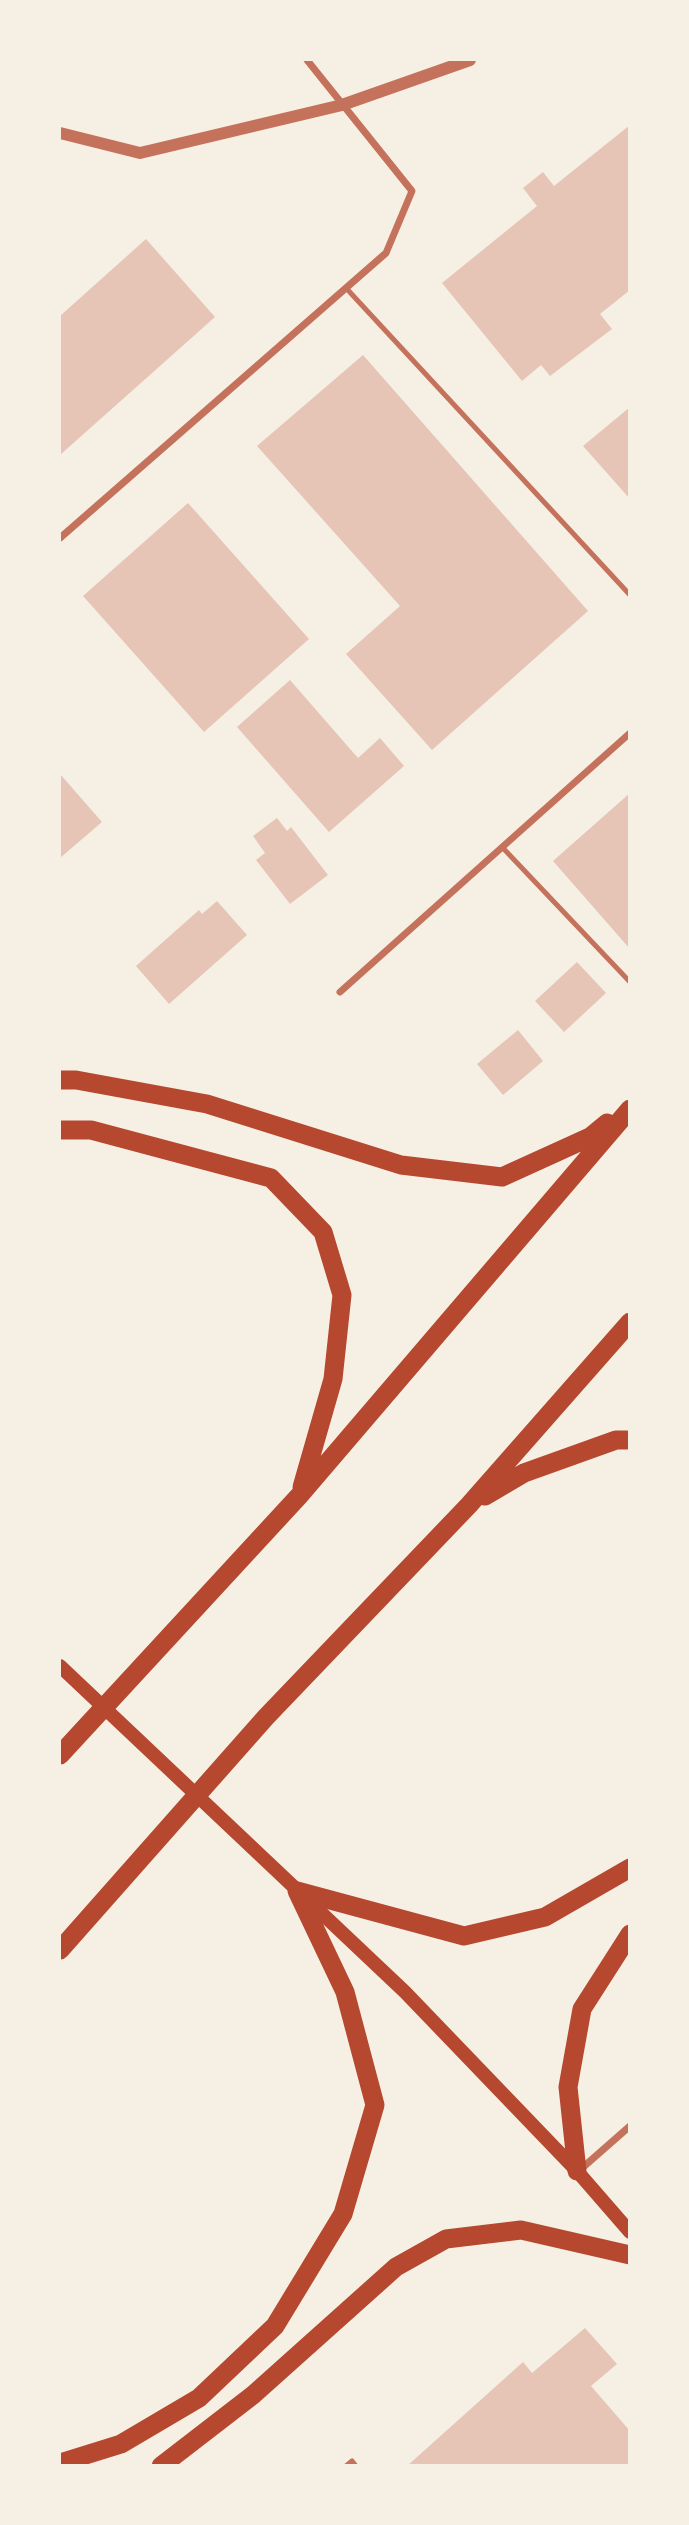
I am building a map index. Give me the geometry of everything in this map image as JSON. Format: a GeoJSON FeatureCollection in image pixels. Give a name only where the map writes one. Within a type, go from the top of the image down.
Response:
{"type":"FeatureCollection","features":[{"type":"Feature","properties":{"kind":"highway"},"geometry":{"type":"LineString","coordinates":[[60,1080],[76,1080],[207,1104],[401,1165],[502,1177],[590,1137],[629,1107]]}},
{"type":"Feature","properties":{"kind":"highway"},"geometry":{"type":"LineString","coordinates":[[60,1755],[299,1496],[629,1107]]}},
{"type":"Feature","properties":{"kind":"highway"},"geometry":{"type":"LineString","coordinates":[[60,1130],[91,1130],[271,1178],[323,1232],[342,1295],[333,1379],[299,1496]]}},
{"type":"Feature","properties":{"kind":"highway"},"geometry":{"type":"LineString","coordinates":[[60,1950],[266,1717],[469,1505],[629,1322]]}},
{"type":"Feature","properties":{"kind":"highway"},"geometry":{"type":"LineString","coordinates":[[469,1505],[524,1473],[616,1440],[629,1440]]}},
{"type":"Feature","properties":{"kind":"highway"},"geometry":{"type":"LineString","coordinates":[[296,1891],[464,1936],[545,1917],[629,1868]]}},
{"type":"Feature","properties":{"kind":"highway"},"geometry":{"type":"LineString","coordinates":[[60,2462],[121,2444],[199,2398],[275,2326],[343,2214],[375,2105],[345,1992],[296,1891]]}},
{"type":"Feature","properties":{"kind":"highway"},"geometry":{"type":"LineString","coordinates":[[578,2171],[569,2087],[582,2009],[629,1934]]}},
{"type":"Feature","properties":{"kind":"highway"},"geometry":{"type":"LineString","coordinates":[[161,2466],[253,2395],[396,2267],[446,2239],[521,2230],[629,2255]]}},
{"type":"Feature","properties":{"kind":"main road"},"geometry":{"type":"LineString","coordinates":[[60,1666],[405,1992],[578,2171],[629,2232]]}},
{"type":"Feature","properties":{"kind":"street"},"geometry":{"type":"LineString","coordinates":[[60,538],[386,253],[412,191],[306,60]]}},
{"type":"Feature","properties":{"kind":"street"},"geometry":{"type":"LineString","coordinates":[[60,133],[140,153],[342,105],[470,60]]}},
{"type":"Feature","properties":{"kind":"street"},"geometry":{"type":"LineString","coordinates":[[340,992],[629,733]]}},
{"type":"Feature","properties":{"kind":"street"},"geometry":{"type":"LineString","coordinates":[[578,2171],[629,2126]]}},
{"type":"Feature","properties":{"kind":"lane"},"geometry":{"type":"LineString","coordinates":[[346,288],[629,595]]}},
{"type":"Feature","properties":{"kind":"lane"},"geometry":{"type":"LineString","coordinates":[[502,847],[629,982]]}},
{"type":"Feature","properties":{"kind":"lane"},"geometry":{"type":"LineString","coordinates":[[346,2466],[352,2461],[356,2466]]}},
{"type":"Feature","properties":{"kind":"building"},"geometry":{"type":"Polygon","coordinates":[[[630,125],[630,290],[600,314],[612,329],[550,376],[541,365],[522,381],[442,283],[537,206],[523,188],[543,172],[554,186],[630,125]]]}},
{"type":"Feature","properties":{"kind":"building"},"geometry":{"type":"Polygon","coordinates":[[[146,239],[215,317],[60,455],[60,316],[146,239]]]}},
{"type":"Feature","properties":{"kind":"building"},"geometry":{"type":"Polygon","coordinates":[[[363,355],[588,611],[432,750],[346,654],[400,606],[257,446],[363,355]]]}},
{"type":"Feature","properties":{"kind":"building"},"geometry":{"type":"Polygon","coordinates":[[[630,407],[630,499],[583,446],[630,407]]]}},
{"type":"Feature","properties":{"kind":"building"},"geometry":{"type":"Polygon","coordinates":[[[188,503],[309,639],[204,732],[83,596],[188,503]]]}},
{"type":"Feature","properties":{"kind":"building"},"geometry":{"type":"Polygon","coordinates":[[[290,680],[358,758],[380,738],[404,766],[329,832],[237,727],[290,680]]]}},
{"type":"Feature","properties":{"kind":"building"},"geometry":{"type":"Polygon","coordinates":[[[60,774],[102,822],[60,858],[60,774]]]}},
{"type":"Feature","properties":{"kind":"building"},"geometry":{"type":"Polygon","coordinates":[[[630,793],[630,949],[553,861],[630,793]]]}},
{"type":"Feature","properties":{"kind":"building"},"geometry":{"type":"Polygon","coordinates":[[[277,818],[287,831],[291,827],[328,875],[290,904],[256,860],[265,853],[253,836],[277,818]]]}},
{"type":"Feature","properties":{"kind":"building"},"geometry":{"type":"Polygon","coordinates":[[[217,901],[247,935],[169,1004],[136,966],[199,910],[202,914],[217,901]]]}},
{"type":"Feature","properties":{"kind":"building"},"geometry":{"type":"Polygon","coordinates":[[[577,962],[606,993],[564,1032],[535,1001],[577,962]]]}},
{"type":"Feature","properties":{"kind":"building"},"geometry":{"type":"Polygon","coordinates":[[[518,1030],[543,1061],[503,1095],[477,1064],[518,1030]]]}},
{"type":"Feature","properties":{"kind":"building"},"geometry":{"type":"Polygon","coordinates":[[[585,2328],[617,2364],[591,2386],[630,2431],[630,2466],[407,2466],[523,2362],[532,2373],[585,2328]]]}}]}
